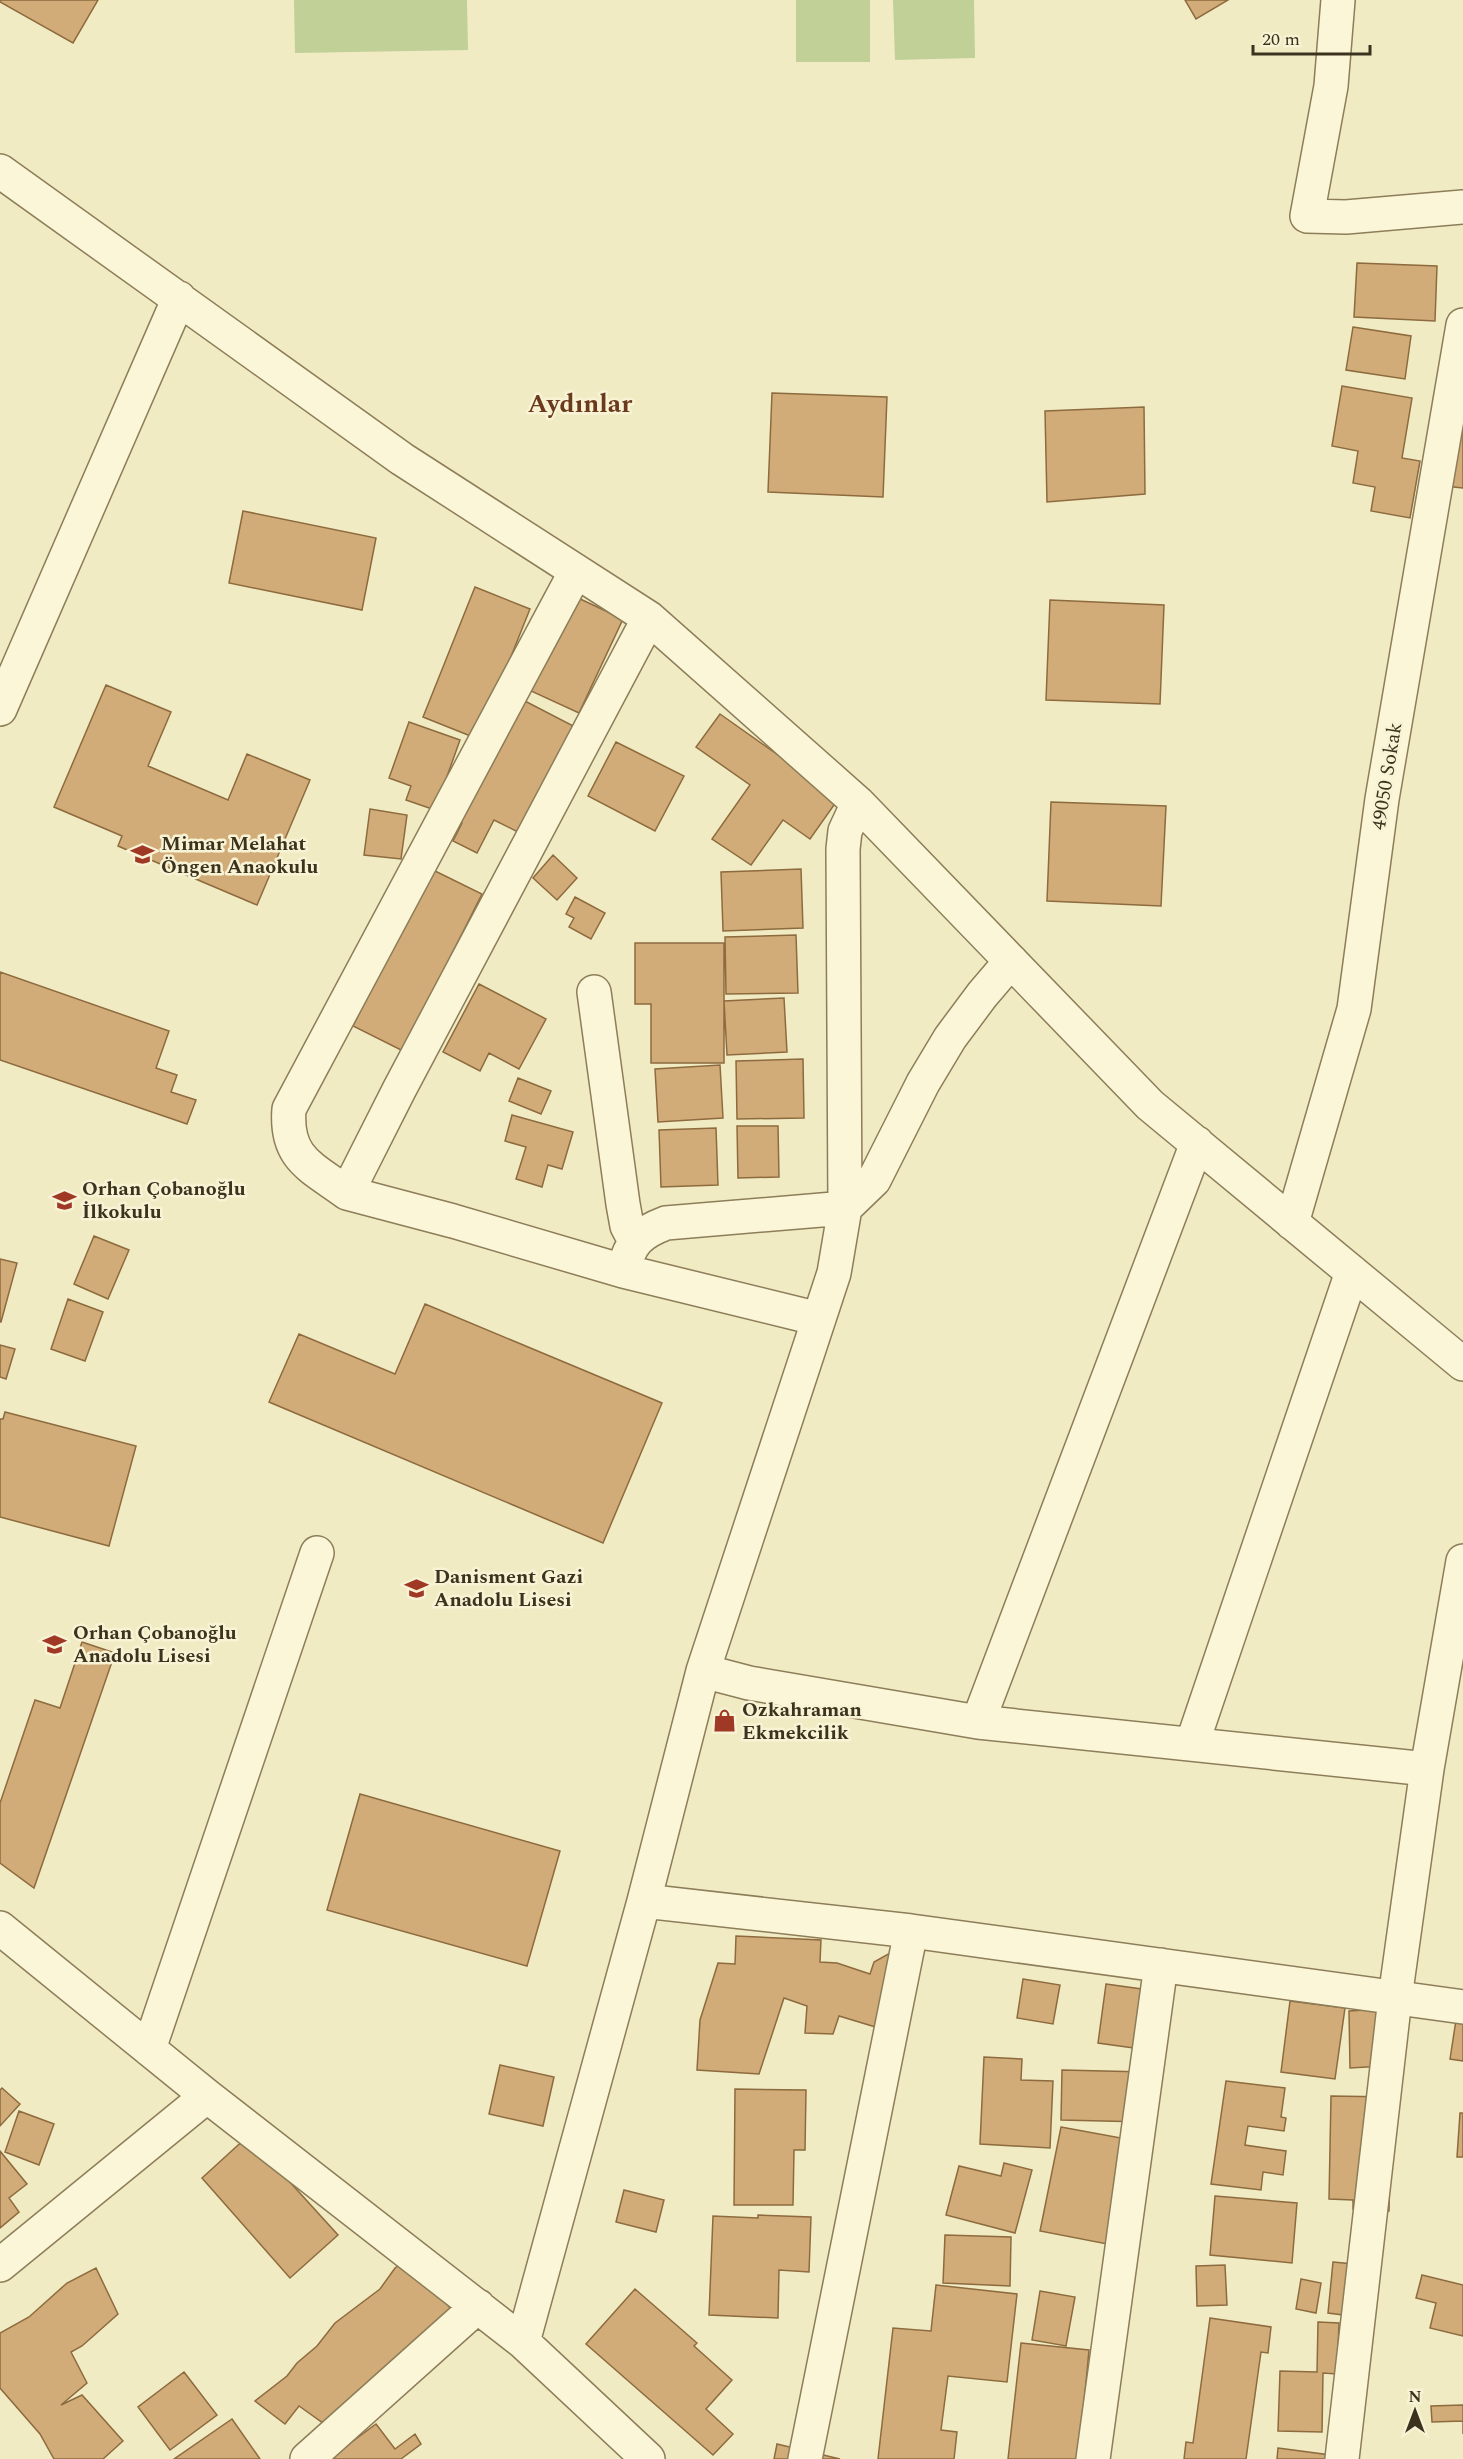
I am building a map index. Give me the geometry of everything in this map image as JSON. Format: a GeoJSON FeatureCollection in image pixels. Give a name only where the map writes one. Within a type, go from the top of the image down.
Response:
{"type":"FeatureCollection","features":[{"type":"Feature","properties":{"kind":"street"},"geometry":{"type":"LineString","coordinates":[[1338,0],[1331,86],[1307,216],[1346,217],[1463,207]]}},
{"type":"Feature","properties":{"kind":"street"},"geometry":{"type":"LineString","coordinates":[[0,171],[402,459],[575,573],[649,618],[858,803],[1150,1105],[1463,1364]]}},
{"type":"Feature","properties":{"kind":"street"},"geometry":{"type":"LineString","coordinates":[[0,709],[179,298]]}},
{"type":"Feature","properties":{"kind":"street","name":"49050 Sokak"},"geometry":{"type":"LineString","coordinates":[[1292,1222],[1354,1010],[1382,799],[1459,361],[1463,324]]}},
{"type":"Feature","properties":{"kind":"street"},"geometry":{"type":"LineString","coordinates":[[575,573],[289,1110],[288,1129],[292,1145],[299,1157],[347,1193],[453,1221],[629,1256],[819,1319]]}},
{"type":"Feature","properties":{"kind":"street"},"geometry":{"type":"LineString","coordinates":[[347,1193],[399,1090],[649,618]]}},
{"type":"Feature","properties":{"kind":"street"},"geometry":{"type":"LineString","coordinates":[[523,2342],[645,1901],[703,1671],[834,1273],[845,1208],[843,849],[845,831],[858,803]]}},
{"type":"Feature","properties":{"kind":"street"},"geometry":{"type":"LineString","coordinates":[[629,1256],[648,1230],[666,1222],[845,1208],[874,1180],[923,1083],[950,1038],[1011,961]]}},
{"type":"Feature","properties":{"kind":"street"},"geometry":{"type":"LineString","coordinates":[[594,992],[627,1226],[629,1256]]}},
{"type":"Feature","properties":{"kind":"street"},"geometry":{"type":"LineString","coordinates":[[978,1722],[1197,1143]]}},
{"type":"Feature","properties":{"kind":"street"},"geometry":{"type":"LineString","coordinates":[[1192,1744],[1352,1272]]}},
{"type":"Feature","properties":{"kind":"street"},"geometry":{"type":"LineString","coordinates":[[149,2049],[317,1553]]}},
{"type":"Feature","properties":{"kind":"street"},"geometry":{"type":"LineString","coordinates":[[1342,2459],[1395,1998],[1427,1769],[1463,1561]]}},
{"type":"Feature","properties":{"kind":"street"},"geometry":{"type":"LineString","coordinates":[[703,1671],[749,1683],[978,1722],[1427,1769]]}},
{"type":"Feature","properties":{"kind":"street"},"geometry":{"type":"LineString","coordinates":[[645,1901],[911,1931],[1463,2007]]}},
{"type":"Feature","properties":{"kind":"street"},"geometry":{"type":"LineString","coordinates":[[0,1928],[207,2096],[523,2342],[648,2459]]}},
{"type":"Feature","properties":{"kind":"street"},"geometry":{"type":"LineString","coordinates":[[805,2459],[911,1931]]}},
{"type":"Feature","properties":{"kind":"street"},"geometry":{"type":"LineString","coordinates":[[1093,2459],[1161,1965]]}},
{"type":"Feature","properties":{"kind":"street"},"geometry":{"type":"LineString","coordinates":[[0,2265],[207,2096]]}},
{"type":"Feature","properties":{"kind":"street"},"geometry":{"type":"LineString","coordinates":[[306,2459],[478,2306]]}},
{"type":"Feature","properties":{"kind":"green space"},"geometry":{"type":"Polygon","coordinates":[[[294,0],[467,0],[468,50],[295,53],[294,0]]]}},
{"type":"Feature","properties":{"kind":"green space"},"geometry":{"type":"Polygon","coordinates":[[[796,0],[870,0],[870,62],[796,62],[796,0]]]}},
{"type":"Feature","properties":{"kind":"green space"},"geometry":{"type":"Polygon","coordinates":[[[893,0],[974,0],[975,58],[895,60],[893,0]]]}},
{"type":"Feature","properties":{"kind":"building"},"geometry":{"type":"Polygon","coordinates":[[[0,0],[98,0],[73,43],[0,0]]]}},
{"type":"Feature","properties":{"kind":"building"},"geometry":{"type":"Polygon","coordinates":[[[1185,0],[1228,0],[1196,19],[1185,0]]]}},
{"type":"Feature","properties":{"kind":"building"},"geometry":{"type":"Polygon","coordinates":[[[1357,263],[1437,266],[1435,321],[1354,317],[1357,263]]]}},
{"type":"Feature","properties":{"kind":"building"},"geometry":{"type":"Polygon","coordinates":[[[1353,327],[1411,336],[1405,379],[1346,370],[1353,327]]]}},
{"type":"Feature","properties":{"kind":"building"},"geometry":{"type":"Polygon","coordinates":[[[1342,386],[1412,398],[1402,458],[1420,461],[1410,518],[1371,511],[1375,487],[1353,483],[1358,451],[1332,446],[1342,386]]]}},
{"type":"Feature","properties":{"kind":"building"},"geometry":{"type":"Polygon","coordinates":[[[772,393],[887,397],[883,497],[768,492],[772,393]]]}},
{"type":"Feature","properties":{"kind":"building"},"geometry":{"type":"Polygon","coordinates":[[[1144,407],[1145,494],[1047,502],[1045,411],[1144,407]]]}},
{"type":"Feature","properties":{"kind":"building"},"geometry":{"type":"Polygon","coordinates":[[[1463,409],[1463,488],[1445,486],[1463,409]]]}},
{"type":"Feature","properties":{"kind":"building"},"geometry":{"type":"Polygon","coordinates":[[[243,511],[376,538],[362,610],[229,583],[243,511]]]}},
{"type":"Feature","properties":{"kind":"building"},"geometry":{"type":"Polygon","coordinates":[[[475,587],[530,609],[478,739],[423,717],[475,587]]]}},
{"type":"Feature","properties":{"kind":"building"},"geometry":{"type":"Polygon","coordinates":[[[576,597],[623,619],[579,713],[531,691],[576,597]]]}},
{"type":"Feature","properties":{"kind":"building"},"geometry":{"type":"Polygon","coordinates":[[[1050,600],[1164,605],[1160,704],[1046,700],[1050,600]]]}},
{"type":"Feature","properties":{"kind":"building"},"geometry":{"type":"Polygon","coordinates":[[[106,685],[171,712],[148,766],[228,800],[247,754],[310,780],[257,905],[118,846],[122,836],[54,807],[106,685]]]}},
{"type":"Feature","properties":{"kind":"building"},"geometry":{"type":"Polygon","coordinates":[[[521,699],[583,731],[528,837],[494,820],[477,853],[453,841],[462,823],[458,821],[521,699]]]}},
{"type":"Feature","properties":{"kind":"building"},"geometry":{"type":"Polygon","coordinates":[[[720,714],[839,798],[810,839],[783,820],[751,865],[712,839],[750,785],[696,747],[720,714]]]}},
{"type":"Feature","properties":{"kind":"building"},"geometry":{"type":"Polygon","coordinates":[[[409,722],[460,740],[435,810],[406,800],[411,786],[389,778],[409,722]]]}},
{"type":"Feature","properties":{"kind":"building"},"geometry":{"type":"Polygon","coordinates":[[[616,742],[684,776],[655,831],[588,796],[616,742]]]}},
{"type":"Feature","properties":{"kind":"building"},"geometry":{"type":"Polygon","coordinates":[[[1051,802],[1166,806],[1161,906],[1047,901],[1051,802]]]}},
{"type":"Feature","properties":{"kind":"building"},"geometry":{"type":"Polygon","coordinates":[[[370,809],[407,815],[401,859],[364,855],[370,809]]]}},
{"type":"Feature","properties":{"kind":"building"},"geometry":{"type":"Polygon","coordinates":[[[553,855],[577,878],[557,900],[533,878],[553,855]]]}},
{"type":"Feature","properties":{"kind":"building"},"geometry":{"type":"Polygon","coordinates":[[[431,869],[482,894],[403,1051],[353,1026],[431,869]]]}},
{"type":"Feature","properties":{"kind":"building"},"geometry":{"type":"Polygon","coordinates":[[[801,869],[803,928],[723,931],[721,872],[801,869]]]}},
{"type":"Feature","properties":{"kind":"building"},"geometry":{"type":"Polygon","coordinates":[[[575,897],[605,913],[591,939],[569,927],[574,918],[566,914],[575,897]]]}},
{"type":"Feature","properties":{"kind":"building"},"geometry":{"type":"Polygon","coordinates":[[[796,935],[798,993],[726,994],[725,937],[796,935]]]}},
{"type":"Feature","properties":{"kind":"building"},"geometry":{"type":"Polygon","coordinates":[[[635,943],[724,943],[724,1063],[651,1063],[651,1004],[635,1004],[635,943]]]}},
{"type":"Feature","properties":{"kind":"building"},"geometry":{"type":"Polygon","coordinates":[[[0,972],[169,1031],[156,1068],[177,1075],[171,1092],[196,1100],[187,1124],[0,1060],[0,972]]]}},
{"type":"Feature","properties":{"kind":"building"},"geometry":{"type":"Polygon","coordinates":[[[479,984],[546,1019],[519,1069],[489,1053],[480,1071],[443,1052],[479,984]]]}},
{"type":"Feature","properties":{"kind":"building"},"geometry":{"type":"Polygon","coordinates":[[[784,998],[787,1052],[727,1055],[724,1001],[784,998]]]}},
{"type":"Feature","properties":{"kind":"building"},"geometry":{"type":"Polygon","coordinates":[[[803,1059],[804,1118],[737,1119],[736,1061],[803,1059]]]}},
{"type":"Feature","properties":{"kind":"building"},"geometry":{"type":"Polygon","coordinates":[[[720,1065],[723,1118],[658,1122],[655,1069],[720,1065]]]}},
{"type":"Feature","properties":{"kind":"building"},"geometry":{"type":"Polygon","coordinates":[[[518,1078],[551,1091],[541,1114],[509,1101],[518,1078]]]}},
{"type":"Feature","properties":{"kind":"building"},"geometry":{"type":"Polygon","coordinates":[[[512,1115],[573,1132],[562,1169],[548,1165],[542,1187],[516,1179],[526,1147],[505,1141],[512,1115]]]}},
{"type":"Feature","properties":{"kind":"building"},"geometry":{"type":"Polygon","coordinates":[[[737,1126],[778,1126],[779,1177],[738,1178],[737,1126]]]}},
{"type":"Feature","properties":{"kind":"building"},"geometry":{"type":"Polygon","coordinates":[[[716,1128],[718,1185],[661,1187],[659,1130],[716,1128]]]}},
{"type":"Feature","properties":{"kind":"building"},"geometry":{"type":"Polygon","coordinates":[[[94,1236],[129,1250],[108,1299],[74,1284],[94,1236]]]}},
{"type":"Feature","properties":{"kind":"building"},"geometry":{"type":"Polygon","coordinates":[[[0,1259],[17,1263],[1,1322],[0,1322],[0,1259]]]}},
{"type":"Feature","properties":{"kind":"building"},"geometry":{"type":"Polygon","coordinates":[[[68,1299],[103,1312],[85,1361],[51,1349],[68,1299]]]}},
{"type":"Feature","properties":{"kind":"building"},"geometry":{"type":"Polygon","coordinates":[[[425,1304],[662,1403],[603,1543],[269,1402],[299,1334],[395,1374],[425,1304]]]}},
{"type":"Feature","properties":{"kind":"building"},"geometry":{"type":"Polygon","coordinates":[[[0,1345],[15,1349],[6,1379],[0,1377],[0,1345]]]}},
{"type":"Feature","properties":{"kind":"building"},"geometry":{"type":"Polygon","coordinates":[[[5,1412],[136,1446],[109,1546],[0,1517],[0,1419],[3,1419],[5,1412]]]}},
{"type":"Feature","properties":{"kind":"building"},"geometry":{"type":"Polygon","coordinates":[[[82,1642],[115,1653],[34,1888],[0,1863],[0,1803],[35,1700],[60,1708],[82,1642]]]}},
{"type":"Feature","properties":{"kind":"building"},"geometry":{"type":"Polygon","coordinates":[[[360,1794],[560,1851],[527,1966],[327,1910],[360,1794]]]}},
{"type":"Feature","properties":{"kind":"building"},"geometry":{"type":"Polygon","coordinates":[[[736,1936],[821,1940],[820,1962],[837,1963],[870,1974],[874,1962],[890,1953],[882,2029],[839,2016],[833,2034],[805,2033],[807,2006],[784,1998],[759,2074],[697,2070],[700,2020],[718,1963],[735,1964],[736,1936]]]}},
{"type":"Feature","properties":{"kind":"building"},"geometry":{"type":"Polygon","coordinates":[[[1023,1979],[1060,1985],[1053,2024],[1017,2018],[1023,1979]]]}},
{"type":"Feature","properties":{"kind":"building"},"geometry":{"type":"Polygon","coordinates":[[[1106,1984],[1163,1992],[1155,2051],[1098,2043],[1106,1984]]]}},
{"type":"Feature","properties":{"kind":"building"},"geometry":{"type":"Polygon","coordinates":[[[1290,2001],[1345,2008],[1335,2079],[1281,2072],[1290,2001]]]}},
{"type":"Feature","properties":{"kind":"building"},"geometry":{"type":"Polygon","coordinates":[[[1382,2009],[1384,2066],[1350,2068],[1349,2011],[1382,2009]]]}},
{"type":"Feature","properties":{"kind":"building"},"geometry":{"type":"Polygon","coordinates":[[[1456,2020],[1463,2021],[1463,2061],[1450,2059],[1456,2020]]]}},
{"type":"Feature","properties":{"kind":"building"},"geometry":{"type":"Polygon","coordinates":[[[984,2057],[1022,2059],[1021,2080],[1053,2081],[1050,2148],[980,2144],[984,2057]]]}},
{"type":"Feature","properties":{"kind":"building"},"geometry":{"type":"Polygon","coordinates":[[[500,2065],[554,2077],[543,2126],[489,2114],[500,2065]]]}},
{"type":"Feature","properties":{"kind":"building"},"geometry":{"type":"Polygon","coordinates":[[[1062,2070],[1146,2072],[1145,2122],[1061,2120],[1062,2070]]]}},
{"type":"Feature","properties":{"kind":"building"},"geometry":{"type":"Polygon","coordinates":[[[1226,2081],[1285,2088],[1281,2117],[1286,2118],[1284,2131],[1248,2126],[1245,2145],[1286,2151],[1283,2175],[1263,2172],[1261,2190],[1211,2184],[1226,2081]]]}},
{"type":"Feature","properties":{"kind":"building"},"geometry":{"type":"Polygon","coordinates":[[[2,2088],[20,2104],[0,2126],[0,2090],[2,2088]]]}},
{"type":"Feature","properties":{"kind":"building"},"geometry":{"type":"Polygon","coordinates":[[[735,2089],[806,2090],[805,2150],[794,2150],[793,2205],[734,2205],[735,2089]]]}},
{"type":"Feature","properties":{"kind":"building"},"geometry":{"type":"Polygon","coordinates":[[[1331,2096],[1391,2097],[1389,2211],[1353,2209],[1353,2200],[1329,2199],[1331,2096]]]}},
{"type":"Feature","properties":{"kind":"building"},"geometry":{"type":"Polygon","coordinates":[[[19,2111],[54,2124],[39,2165],[5,2152],[19,2111]]]}},
{"type":"Feature","properties":{"kind":"building"},"geometry":{"type":"Polygon","coordinates":[[[1460,2113],[1463,2113],[1463,2157],[1457,2157],[1460,2113]]]}},
{"type":"Feature","properties":{"kind":"building"},"geometry":{"type":"Polygon","coordinates":[[[1061,2127],[1132,2140],[1107,2244],[1040,2231],[1061,2127]]]}},
{"type":"Feature","properties":{"kind":"building"},"geometry":{"type":"Polygon","coordinates":[[[248,2136],[338,2235],[290,2278],[202,2178],[248,2136]]]}},
{"type":"Feature","properties":{"kind":"building"},"geometry":{"type":"Polygon","coordinates":[[[0,2151],[27,2184],[9,2198],[19,2212],[0,2228],[0,2151]]]}},
{"type":"Feature","properties":{"kind":"building"},"geometry":{"type":"Polygon","coordinates":[[[1004,2163],[1032,2170],[1015,2233],[946,2215],[959,2166],[1001,2176],[1004,2163]]]}},
{"type":"Feature","properties":{"kind":"building"},"geometry":{"type":"Polygon","coordinates":[[[624,2190],[664,2200],[656,2232],[616,2222],[624,2190]]]}},
{"type":"Feature","properties":{"kind":"building"},"geometry":{"type":"Polygon","coordinates":[[[1215,2196],[1297,2203],[1292,2263],[1210,2255],[1215,2196]]]}},
{"type":"Feature","properties":{"kind":"building"},"geometry":{"type":"Polygon","coordinates":[[[758,2215],[811,2217],[809,2272],[779,2270],[778,2318],[709,2315],[713,2216],[758,2218],[758,2215]]]}},
{"type":"Feature","properties":{"kind":"building"},"geometry":{"type":"Polygon","coordinates":[[[945,2235],[1011,2237],[1010,2286],[943,2283],[945,2235]]]}},
{"type":"Feature","properties":{"kind":"building"},"geometry":{"type":"Polygon","coordinates":[[[404,2262],[427,2279],[454,2313],[323,2423],[299,2406],[285,2424],[255,2401],[287,2376],[297,2363],[317,2346],[335,2323],[380,2289],[395,2268],[404,2262]]]}},
{"type":"Feature","properties":{"kind":"building"},"geometry":{"type":"Polygon","coordinates":[[[1333,2262],[1364,2265],[1358,2317],[1328,2313],[1333,2262]]]}},
{"type":"Feature","properties":{"kind":"building"},"geometry":{"type":"Polygon","coordinates":[[[1225,2265],[1227,2305],[1197,2306],[1196,2266],[1225,2265]]]}},
{"type":"Feature","properties":{"kind":"building"},"geometry":{"type":"Polygon","coordinates":[[[96,2268],[118,2314],[82,2346],[71,2352],[87,2383],[61,2405],[82,2395],[123,2441],[103,2459],[54,2459],[40,2434],[0,2388],[0,2333],[29,2317],[67,2283],[96,2268]]]}},
{"type":"Feature","properties":{"kind":"building"},"geometry":{"type":"Polygon","coordinates":[[[1422,2275],[1463,2285],[1463,2336],[1430,2328],[1436,2303],[1416,2298],[1422,2275]]]}},
{"type":"Feature","properties":{"kind":"building"},"geometry":{"type":"Polygon","coordinates":[[[1301,2279],[1321,2283],[1316,2313],[1296,2309],[1301,2279]]]}},
{"type":"Feature","properties":{"kind":"building"},"geometry":{"type":"Polygon","coordinates":[[[936,2285],[1017,2294],[1007,2382],[948,2376],[941,2430],[957,2432],[954,2459],[878,2459],[893,2328],[931,2331],[936,2285]]]}},
{"type":"Feature","properties":{"kind":"building"},"geometry":{"type":"Polygon","coordinates":[[[635,2289],[697,2343],[694,2346],[732,2380],[706,2409],[733,2434],[713,2455],[586,2344],[635,2289]]]}},
{"type":"Feature","properties":{"kind":"building"},"geometry":{"type":"Polygon","coordinates":[[[1040,2291],[1075,2297],[1066,2346],[1032,2340],[1040,2291]]]}},
{"type":"Feature","properties":{"kind":"building"},"geometry":{"type":"Polygon","coordinates":[[[1210,2318],[1271,2327],[1268,2353],[1261,2352],[1246,2459],[1184,2459],[1186,2442],[1193,2443],[1210,2318]]]}},
{"type":"Feature","properties":{"kind":"building"},"geometry":{"type":"Polygon","coordinates":[[[1318,2322],[1339,2323],[1337,2374],[1323,2373],[1322,2432],[1278,2431],[1280,2371],[1317,2372],[1318,2322]]]}},
{"type":"Feature","properties":{"kind":"building"},"geometry":{"type":"Polygon","coordinates":[[[1021,2343],[1089,2350],[1084,2404],[1097,2405],[1091,2459],[1008,2459],[1021,2343]]]}},
{"type":"Feature","properties":{"kind":"building"},"geometry":{"type":"Polygon","coordinates":[[[184,2372],[217,2415],[170,2450],[138,2407],[184,2372]]]}},
{"type":"Feature","properties":{"kind":"building"},"geometry":{"type":"Polygon","coordinates":[[[1463,2405],[1463,2421],[1432,2422],[1431,2406],[1463,2405]]]}},
{"type":"Feature","properties":{"kind":"building"},"geometry":{"type":"Polygon","coordinates":[[[232,2419],[260,2459],[174,2459],[232,2419]]]}},
{"type":"Feature","properties":{"kind":"building"},"geometry":{"type":"Polygon","coordinates":[[[376,2424],[395,2449],[415,2434],[421,2444],[401,2459],[335,2459],[333,2456],[376,2424]]]}},
{"type":"Feature","properties":{"kind":"building"},"geometry":{"type":"Polygon","coordinates":[[[777,2444],[840,2459],[774,2459],[777,2444]]]}},
{"type":"Feature","properties":{"kind":"building"},"geometry":{"type":"Polygon","coordinates":[[[1278,2448],[1338,2456],[1338,2459],[1277,2459],[1278,2448]]]}},
{"type":"Feature","properties":{"kind":"place","name":"Mimar Melahat Öngen Anaokulu"},"geometry":{"type":"Point","coordinates":[143,854]}},
{"type":"Feature","properties":{"kind":"place","name":"Orhan Çobanoğlu İlkokulu"},"geometry":{"type":"Point","coordinates":[64,1200]}},
{"type":"Feature","properties":{"kind":"place","name":"Danisment Gazi Anadolu Lisesi"},"geometry":{"type":"Point","coordinates":[416,1588]}},
{"type":"Feature","properties":{"kind":"place","name":"Orhan Çobanoğlu Anadolu Lisesi"},"geometry":{"type":"Point","coordinates":[55,1644]}},
{"type":"Feature","properties":{"kind":"place","name":"Ozkahraman Ekmekcilik"},"geometry":{"type":"Point","coordinates":[724,1721]}},
{"type":"Feature","properties":{"kind":"district","name":"Aydınlar"},"geometry":{"type":"Point","coordinates":[580,403]}}]}
